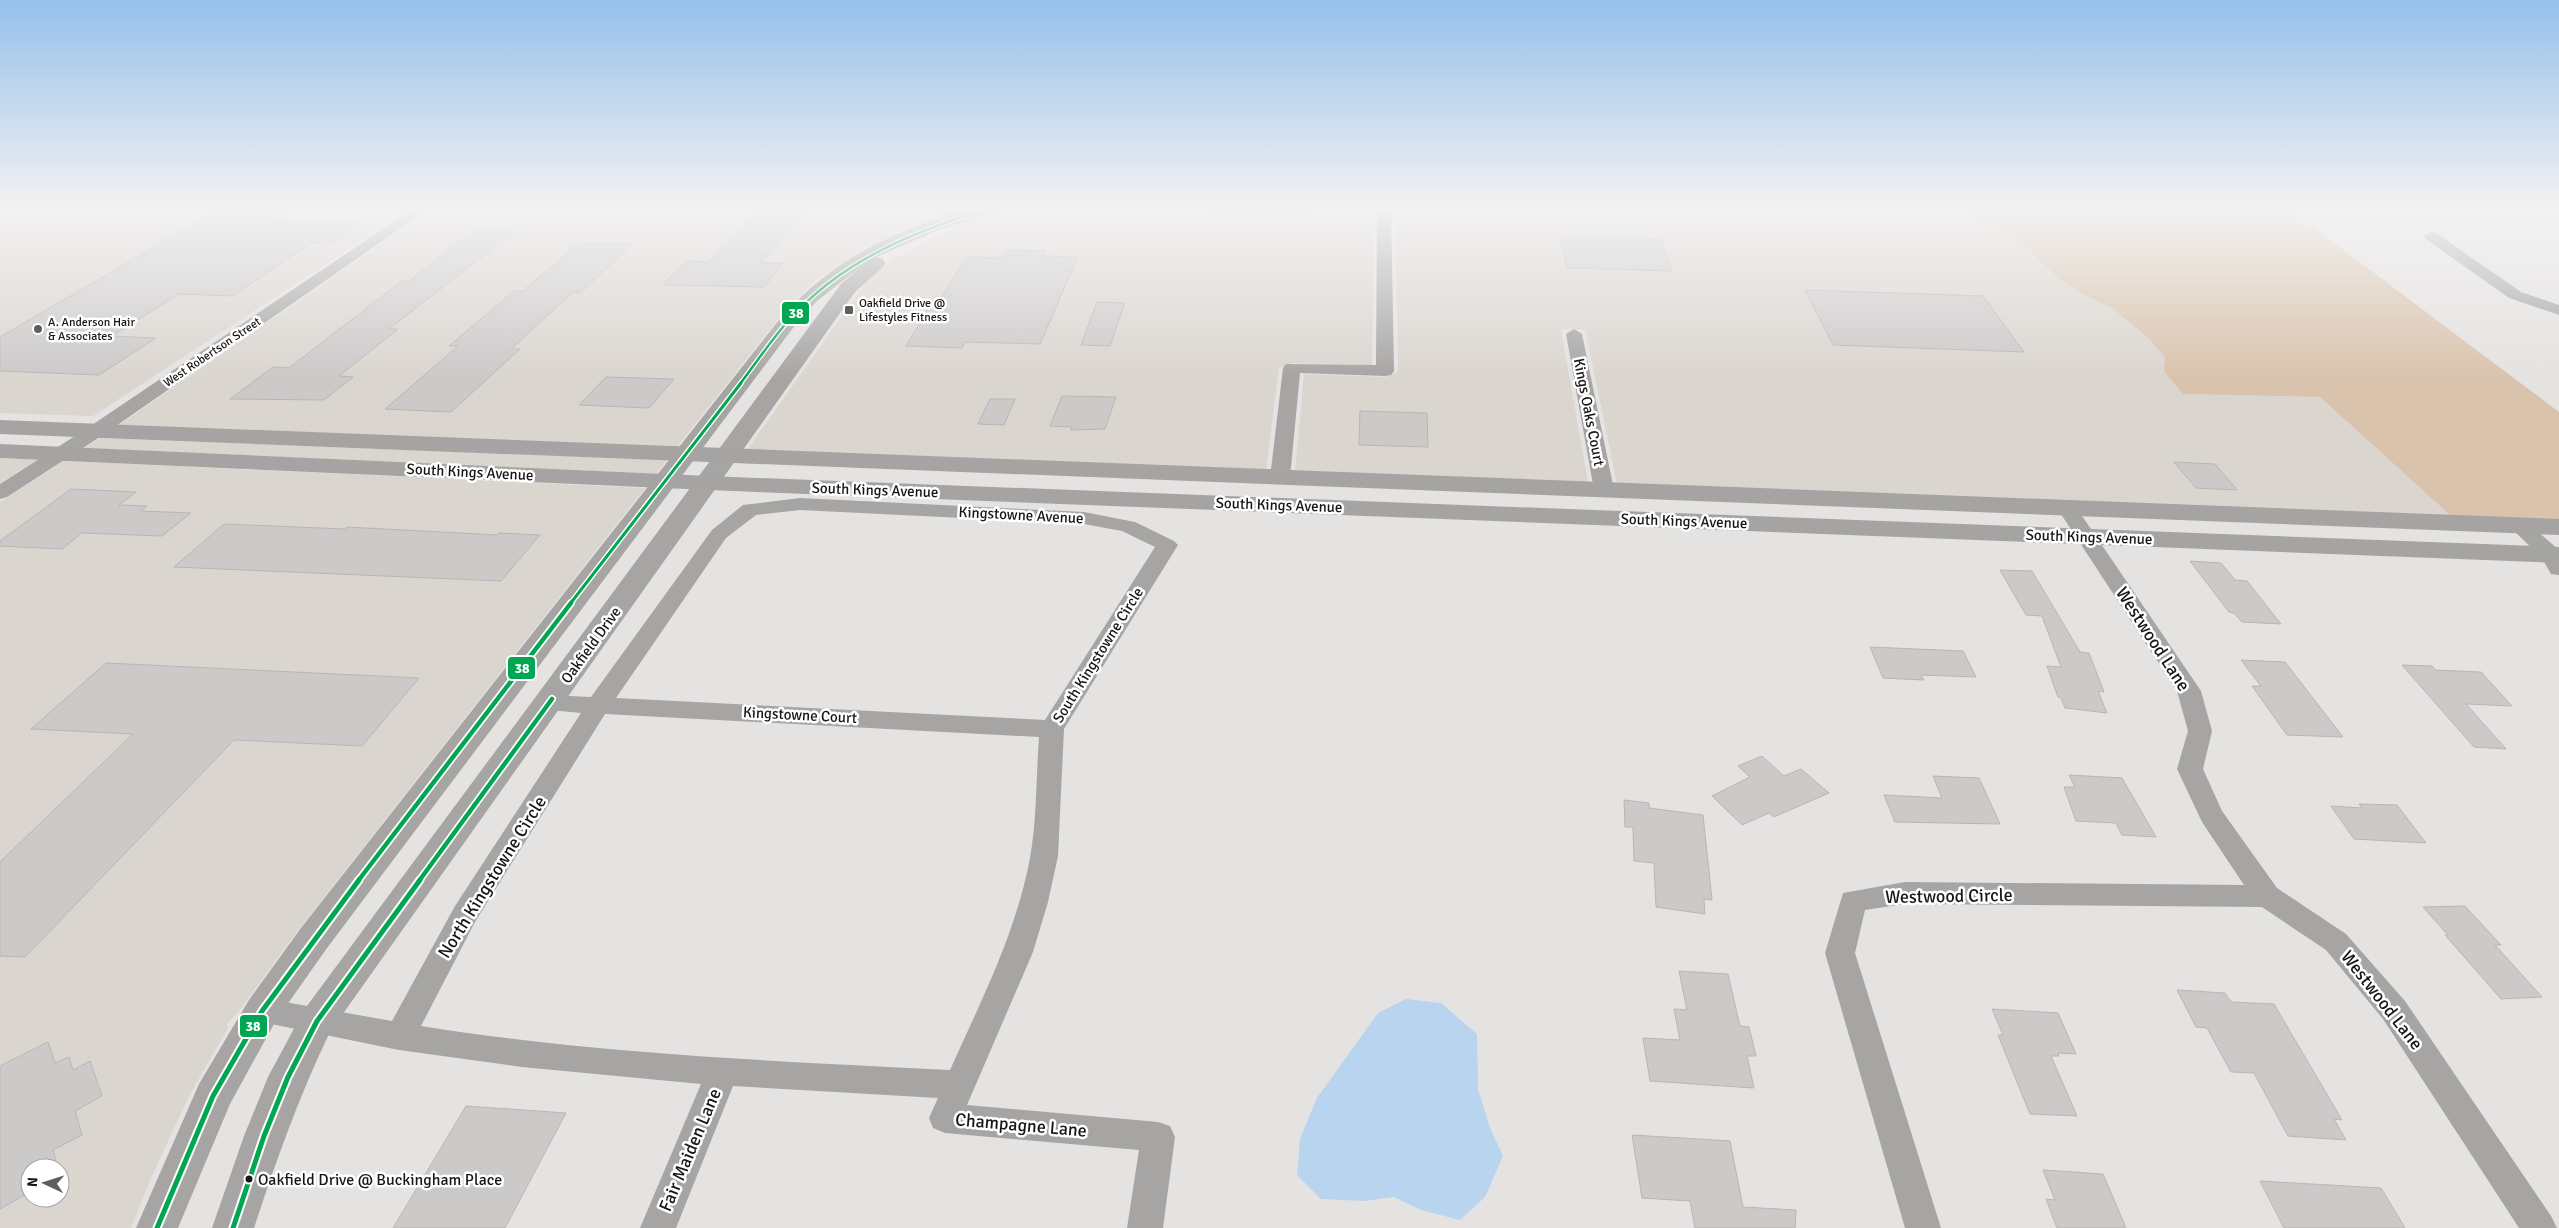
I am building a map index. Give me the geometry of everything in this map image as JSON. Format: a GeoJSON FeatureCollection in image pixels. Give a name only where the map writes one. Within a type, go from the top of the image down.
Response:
{"type":"FeatureCollection","features":[{"type":"Feature","properties":{"kind":"main road","name":"South Kings Avenue"},"geometry":{"type":"LineString","coordinates":[[0,427],[1214,476],[2559,527]]}},
{"type":"Feature","properties":{"kind":"main road","name":"South Kings Avenue"},"geometry":{"type":"LineString","coordinates":[[0,451],[708,483],[2086,536],[2556,559]]}},
{"type":"Feature","properties":{"kind":"main road"},"geometry":{"type":"LineString","coordinates":[[885,490],[1065,486],[1165,490],[1192,486],[1214,476]]}},
{"type":"Feature","properties":{"kind":"street","name":"West Robertson Street"},"geometry":{"type":"LineString","coordinates":[[0,493],[96,431],[339,265]]}},
{"type":"Feature","properties":{"kind":"street","name":"Oakfield Drive"},"geometry":{"type":"LineString","coordinates":[[157,1228],[213,1096],[262,1011],[314,938],[789,320],[822,284],[847,265]]}},
{"type":"Feature","properties":{"kind":"street","name":"Oakfield Drive"},"geometry":{"type":"LineString","coordinates":[[233,1228],[264,1136],[288,1077],[317,1021],[858,278],[874,265]]}},
{"type":"Feature","properties":{"kind":"street"},"geometry":{"type":"LineString","coordinates":[[1280,478],[1292,368],[1385,371],[1384,265]]}},
{"type":"Feature","properties":{"kind":"street"},"geometry":{"type":"LineString","coordinates":[[2473,265],[2515,295],[2559,310]]}},
{"type":"Feature","properties":{"kind":"street","name":"Kings Oaks Court"},"geometry":{"type":"LineString","coordinates":[[1574,334],[1604,490]]}},
{"type":"Feature","properties":{"kind":"street","name":"Kingstowne Avenue"},"geometry":{"type":"LineString","coordinates":[[750,509],[800,504],[1084,518],[1128,526],[1167,544]]}},
{"type":"Feature","properties":{"kind":"street","name":"Westwood Lane"},"geometry":{"type":"LineString","coordinates":[[2067,508],[2189,690],[2200,731],[2190,769],[2211,815],[2267,896],[2336,942],[2394,1010],[2539,1228]]}},
{"type":"Feature","properties":{"kind":"street","name":"North Kingstowne Circle"},"geometry":{"type":"LineString","coordinates":[[399,1037],[465,914],[599,704],[719,534],[750,509]]}},
{"type":"Feature","properties":{"kind":"street"},"geometry":{"type":"LineString","coordinates":[[2520,526],[2556,559]]}},
{"type":"Feature","properties":{"kind":"street","name":"South Kingstowne Circle"},"geometry":{"type":"LineString","coordinates":[[959,1085],[1018,952],[1034,902],[1044,856],[1052,729],[1167,544]]}},
{"type":"Feature","properties":{"kind":"street","name":"Kingstowne Court"},"geometry":{"type":"LineString","coordinates":[[549,703],[599,704],[1052,729]]}},
{"type":"Feature","properties":{"kind":"street","name":"Westwood Circle"},"geometry":{"type":"LineString","coordinates":[[1923,1228],[1840,953],[1853,901],[1905,893],[2267,896]]}},
{"type":"Feature","properties":{"kind":"street"},"geometry":{"type":"LineString","coordinates":[[262,1011],[399,1037],[558,1058],[722,1073],[959,1085]]}},
{"type":"Feature","properties":{"kind":"street","name":"Fair Maiden Lane"},"geometry":{"type":"LineString","coordinates":[[658,1228],[722,1073]]}},
{"type":"Feature","properties":{"kind":"street","name":"Champagne Lane"},"geometry":{"type":"LineString","coordinates":[[959,1085],[944,1118],[1158,1137],[1145,1228]]}},
{"type":"Feature","properties":{"kind":"shaded area"},"geometry":{"type":"Polygon","coordinates":[[[0,265],[324,265],[93,416],[0,413],[0,265]]]}},
{"type":"Feature","properties":{"kind":"shaded area"},"geometry":{"type":"Polygon","coordinates":[[[350,265],[839,265],[812,283],[778,319],[677,447],[119,425],[350,265]]]}},
{"type":"Feature","properties":{"kind":"shaded area"},"geometry":{"type":"Polygon","coordinates":[[[885,265],[1373,265],[1372,365],[1293,363],[1279,368],[1266,470],[1221,469],[1213,466],[1209,469],[747,450],[868,279],[885,265]]]}},
{"type":"Feature","properties":{"kind":"shaded area"},"geometry":{"type":"Polygon","coordinates":[[[1396,265],[2045,265],[2059,279],[2080,293],[2111,308],[2146,336],[2165,357],[2164,371],[2183,394],[2320,397],[2451,516],[1617,484],[1585,329],[1561,329],[1588,483],[1295,471],[1304,374],[1385,377],[1398,372],[1396,265]]]}},
{"type":"Feature","properties":{"kind":"shaded area"},"geometry":{"type":"Polygon","coordinates":[[[2045,265],[2364,265],[2559,412],[2559,520],[2451,516],[2320,397],[2183,394],[2164,371],[2165,357],[2146,336],[2111,308],[2080,293],[2059,279],[2045,265]]]}},
{"type":"Feature","properties":{"kind":"shaded area"},"geometry":{"type":"Polygon","coordinates":[[[100,438],[667,460],[656,474],[84,448],[100,438]]]}},
{"type":"Feature","properties":{"kind":"shaded area"},"geometry":{"type":"Polygon","coordinates":[[[0,458],[37,460],[0,483],[0,458]]]}},
{"type":"Feature","properties":{"kind":"shaded area"},"geometry":{"type":"Polygon","coordinates":[[[64,461],[645,488],[293,937],[240,1010],[227,1024],[228,1028],[188,1098],[151,1178],[131,1228],[0,1228],[0,502],[64,461]]]}},
{"type":"Feature","properties":{"kind":"water"},"geometry":{"type":"Polygon","coordinates":[[[1406,999],[1441,1003],[1477,1034],[1478,1089],[1490,1128],[1503,1156],[1485,1197],[1460,1220],[1421,1210],[1394,1197],[1364,1201],[1321,1199],[1297,1175],[1300,1139],[1317,1098],[1378,1013],[1406,999]]]}},
{"type":"Feature","properties":{"kind":"building"},"geometry":{"type":"Polygon","coordinates":[[[123,265],[278,265],[233,296],[179,294],[112,336],[156,338],[99,375],[0,371],[0,337],[123,265]]]}},
{"type":"Feature","properties":{"kind":"building"},"geometry":{"type":"Polygon","coordinates":[[[429,265],[471,265],[389,329],[398,329],[339,376],[353,377],[324,400],[230,399],[273,367],[289,368],[402,281],[409,281],[429,265]]]}},
{"type":"Feature","properties":{"kind":"building"},"geometry":{"type":"Polygon","coordinates":[[[553,265],[610,265],[580,293],[573,292],[511,349],[520,349],[451,412],[385,409],[458,346],[449,346],[514,291],[523,291],[553,265]]]}},
{"type":"Feature","properties":{"kind":"building"},"geometry":{"type":"Polygon","coordinates":[[[681,265],[781,265],[764,287],[663,285],[681,265]]]}},
{"type":"Feature","properties":{"kind":"building"},"geometry":{"type":"Polygon","coordinates":[[[961,265],[1074,265],[1040,344],[965,342],[962,348],[906,346],[935,297],[942,297],[961,265]]]}},
{"type":"Feature","properties":{"kind":"building"},"geometry":{"type":"Polygon","coordinates":[[[1566,265],[1670,265],[1672,271],[1567,268],[1566,265]]]}},
{"type":"Feature","properties":{"kind":"building"},"geometry":{"type":"Polygon","coordinates":[[[1805,290],[1983,296],[2024,352],[1833,345],[1805,290]]]}},
{"type":"Feature","properties":{"kind":"building"},"geometry":{"type":"Polygon","coordinates":[[[1097,302],[1125,303],[1110,346],[1081,345],[1097,302]]]}},
{"type":"Feature","properties":{"kind":"building"},"geometry":{"type":"Polygon","coordinates":[[[606,377],[674,379],[649,408],[579,405],[606,377]]]}},
{"type":"Feature","properties":{"kind":"building"},"geometry":{"type":"Polygon","coordinates":[[[1062,396],[1116,397],[1105,429],[1071,430],[1072,427],[1050,426],[1062,396]]]}},
{"type":"Feature","properties":{"kind":"building"},"geometry":{"type":"Polygon","coordinates":[[[990,399],[1015,399],[1004,425],[978,424],[990,399]]]}},
{"type":"Feature","properties":{"kind":"building"},"geometry":{"type":"Polygon","coordinates":[[[1360,411],[1427,413],[1428,447],[1359,445],[1360,411]]]}},
{"type":"Feature","properties":{"kind":"building"},"geometry":{"type":"Polygon","coordinates":[[[2174,462],[2215,464],[2237,490],[2196,488],[2174,462]]]}},
{"type":"Feature","properties":{"kind":"building"},"geometry":{"type":"Polygon","coordinates":[[[71,489],[136,492],[119,505],[147,506],[141,511],[191,513],[162,536],[82,533],[62,549],[0,546],[0,541],[71,489]]]}},
{"type":"Feature","properties":{"kind":"building"},"geometry":{"type":"Polygon","coordinates":[[[224,524],[540,535],[501,581],[174,567],[224,524]]]}},
{"type":"Feature","properties":{"kind":"building"},"geometry":{"type":"Polygon","coordinates":[[[2190,561],[2221,563],[2235,580],[2247,581],[2281,624],[2242,622],[2234,613],[2229,612],[2190,561]]]}},
{"type":"Feature","properties":{"kind":"building"},"geometry":{"type":"Polygon","coordinates":[[[2000,570],[2032,571],[2080,652],[2089,653],[2104,692],[2098,691],[2107,713],[2065,708],[2061,698],[2058,697],[2047,666],[2061,667],[2042,616],[2026,615],[2000,570]]]}},
{"type":"Feature","properties":{"kind":"building"},"geometry":{"type":"Polygon","coordinates":[[[1870,647],[1963,651],[1976,677],[1921,675],[1924,680],[1883,678],[1870,647]]]}},
{"type":"Feature","properties":{"kind":"building"},"geometry":{"type":"Polygon","coordinates":[[[2241,660],[2285,662],[2343,737],[2287,735],[2252,686],[2261,686],[2241,660]]]}},
{"type":"Feature","properties":{"kind":"building"},"geometry":{"type":"Polygon","coordinates":[[[106,663],[419,678],[362,746],[234,740],[25,957],[0,956],[0,862],[133,734],[31,729],[106,663]]]}},
{"type":"Feature","properties":{"kind":"building"},"geometry":{"type":"Polygon","coordinates":[[[2402,665],[2432,666],[2435,670],[2481,672],[2512,706],[2466,704],[2506,749],[2474,747],[2402,665]]]}},
{"type":"Feature","properties":{"kind":"building"},"geometry":{"type":"Polygon","coordinates":[[[1762,756],[1784,776],[1801,769],[1829,793],[1774,817],[1769,813],[1742,825],[1712,796],[1750,777],[1738,766],[1762,756]]]}},
{"type":"Feature","properties":{"kind":"building"},"geometry":{"type":"Polygon","coordinates":[[[2069,775],[2122,778],[2156,837],[2122,835],[2116,823],[2076,821],[2064,787],[2075,787],[2069,775]]]}},
{"type":"Feature","properties":{"kind":"building"},"geometry":{"type":"Polygon","coordinates":[[[1933,776],[1979,778],[2000,824],[1895,822],[1884,795],[1942,798],[1933,776]]]}},
{"type":"Feature","properties":{"kind":"building"},"geometry":{"type":"Polygon","coordinates":[[[1624,800],[1649,803],[1649,808],[1703,815],[1712,900],[1704,899],[1705,914],[1656,907],[1654,863],[1634,861],[1633,827],[1625,827],[1624,800]]]}},
{"type":"Feature","properties":{"kind":"building"},"geometry":{"type":"Polygon","coordinates":[[[2359,804],[2397,805],[2426,843],[2354,839],[2331,806],[2362,808],[2359,804]]]}},
{"type":"Feature","properties":{"kind":"building"},"geometry":{"type":"Polygon","coordinates":[[[2465,906],[2501,945],[2495,945],[2542,997],[2501,999],[2423,907],[2465,906]]]}},
{"type":"Feature","properties":{"kind":"building"},"geometry":{"type":"Polygon","coordinates":[[[1679,971],[1728,974],[1740,1026],[1749,1027],[1756,1056],[1747,1056],[1754,1088],[1650,1081],[1643,1038],[1680,1040],[1674,1009],[1687,1010],[1679,971]]]}},
{"type":"Feature","properties":{"kind":"building"},"geometry":{"type":"Polygon","coordinates":[[[2177,990],[2225,993],[2231,1002],[2274,1004],[2342,1120],[2334,1119],[2346,1140],[2288,1136],[2254,1073],[2231,1072],[2207,1028],[2196,1027],[2177,990]]]}},
{"type":"Feature","properties":{"kind":"building"},"geometry":{"type":"Polygon","coordinates":[[[1992,1009],[2058,1013],[2076,1054],[2058,1053],[2059,1056],[2051,1056],[2077,1116],[2030,1114],[1998,1035],[2003,1035],[1992,1009]]]}},
{"type":"Feature","properties":{"kind":"building"},"geometry":{"type":"Polygon","coordinates":[[[48,1042],[55,1063],[69,1057],[73,1070],[90,1061],[102,1096],[75,1111],[82,1135],[53,1150],[55,1158],[20,1158],[20,1198],[0,1209],[0,1066],[48,1042]]]}},
{"type":"Feature","properties":{"kind":"building"},"geometry":{"type":"Polygon","coordinates":[[[466,1106],[566,1113],[505,1228],[393,1228],[466,1106]]]}},
{"type":"Feature","properties":{"kind":"building"},"geometry":{"type":"Polygon","coordinates":[[[1632,1135],[1730,1141],[1743,1207],[1796,1210],[1795,1228],[1695,1228],[1690,1201],[1642,1198],[1632,1135]]]}},
{"type":"Feature","properties":{"kind":"building"},"geometry":{"type":"Polygon","coordinates":[[[2043,1170],[2103,1174],[2126,1228],[2057,1228],[2046,1199],[2055,1200],[2043,1170]]]}},
{"type":"Feature","properties":{"kind":"building"},"geometry":{"type":"Polygon","coordinates":[[[2260,1181],[2381,1188],[2405,1228],[2284,1228],[2260,1181]]]}},
{"type":"Feature","properties":{"kind":"transit line","name":"38"},"geometry":{"type":"LineString","coordinates":[[157,1228],[213,1096],[262,1011],[314,938],[789,320],[834,279],[854,265]]}},
{"type":"Feature","properties":{"kind":"transit line","name":"38"},"geometry":{"type":"LineString","coordinates":[[233,1228],[264,1136],[288,1077],[317,1021],[552,699]]}},
{"type":"Feature","properties":{"kind":"place","name":"Oakfield Drive @ Lifestyles Fitness"},"geometry":{"type":"Point","coordinates":[849,310]}},
{"type":"Feature","properties":{"kind":"place","name":"A. Anderson Hair & Associates"},"geometry":{"type":"Point","coordinates":[38,329]}},
{"type":"Feature","properties":{"kind":"place","name":"Oakfield Drive @ Buckingham Place"},"geometry":{"type":"Point","coordinates":[249,1179]}}]}
